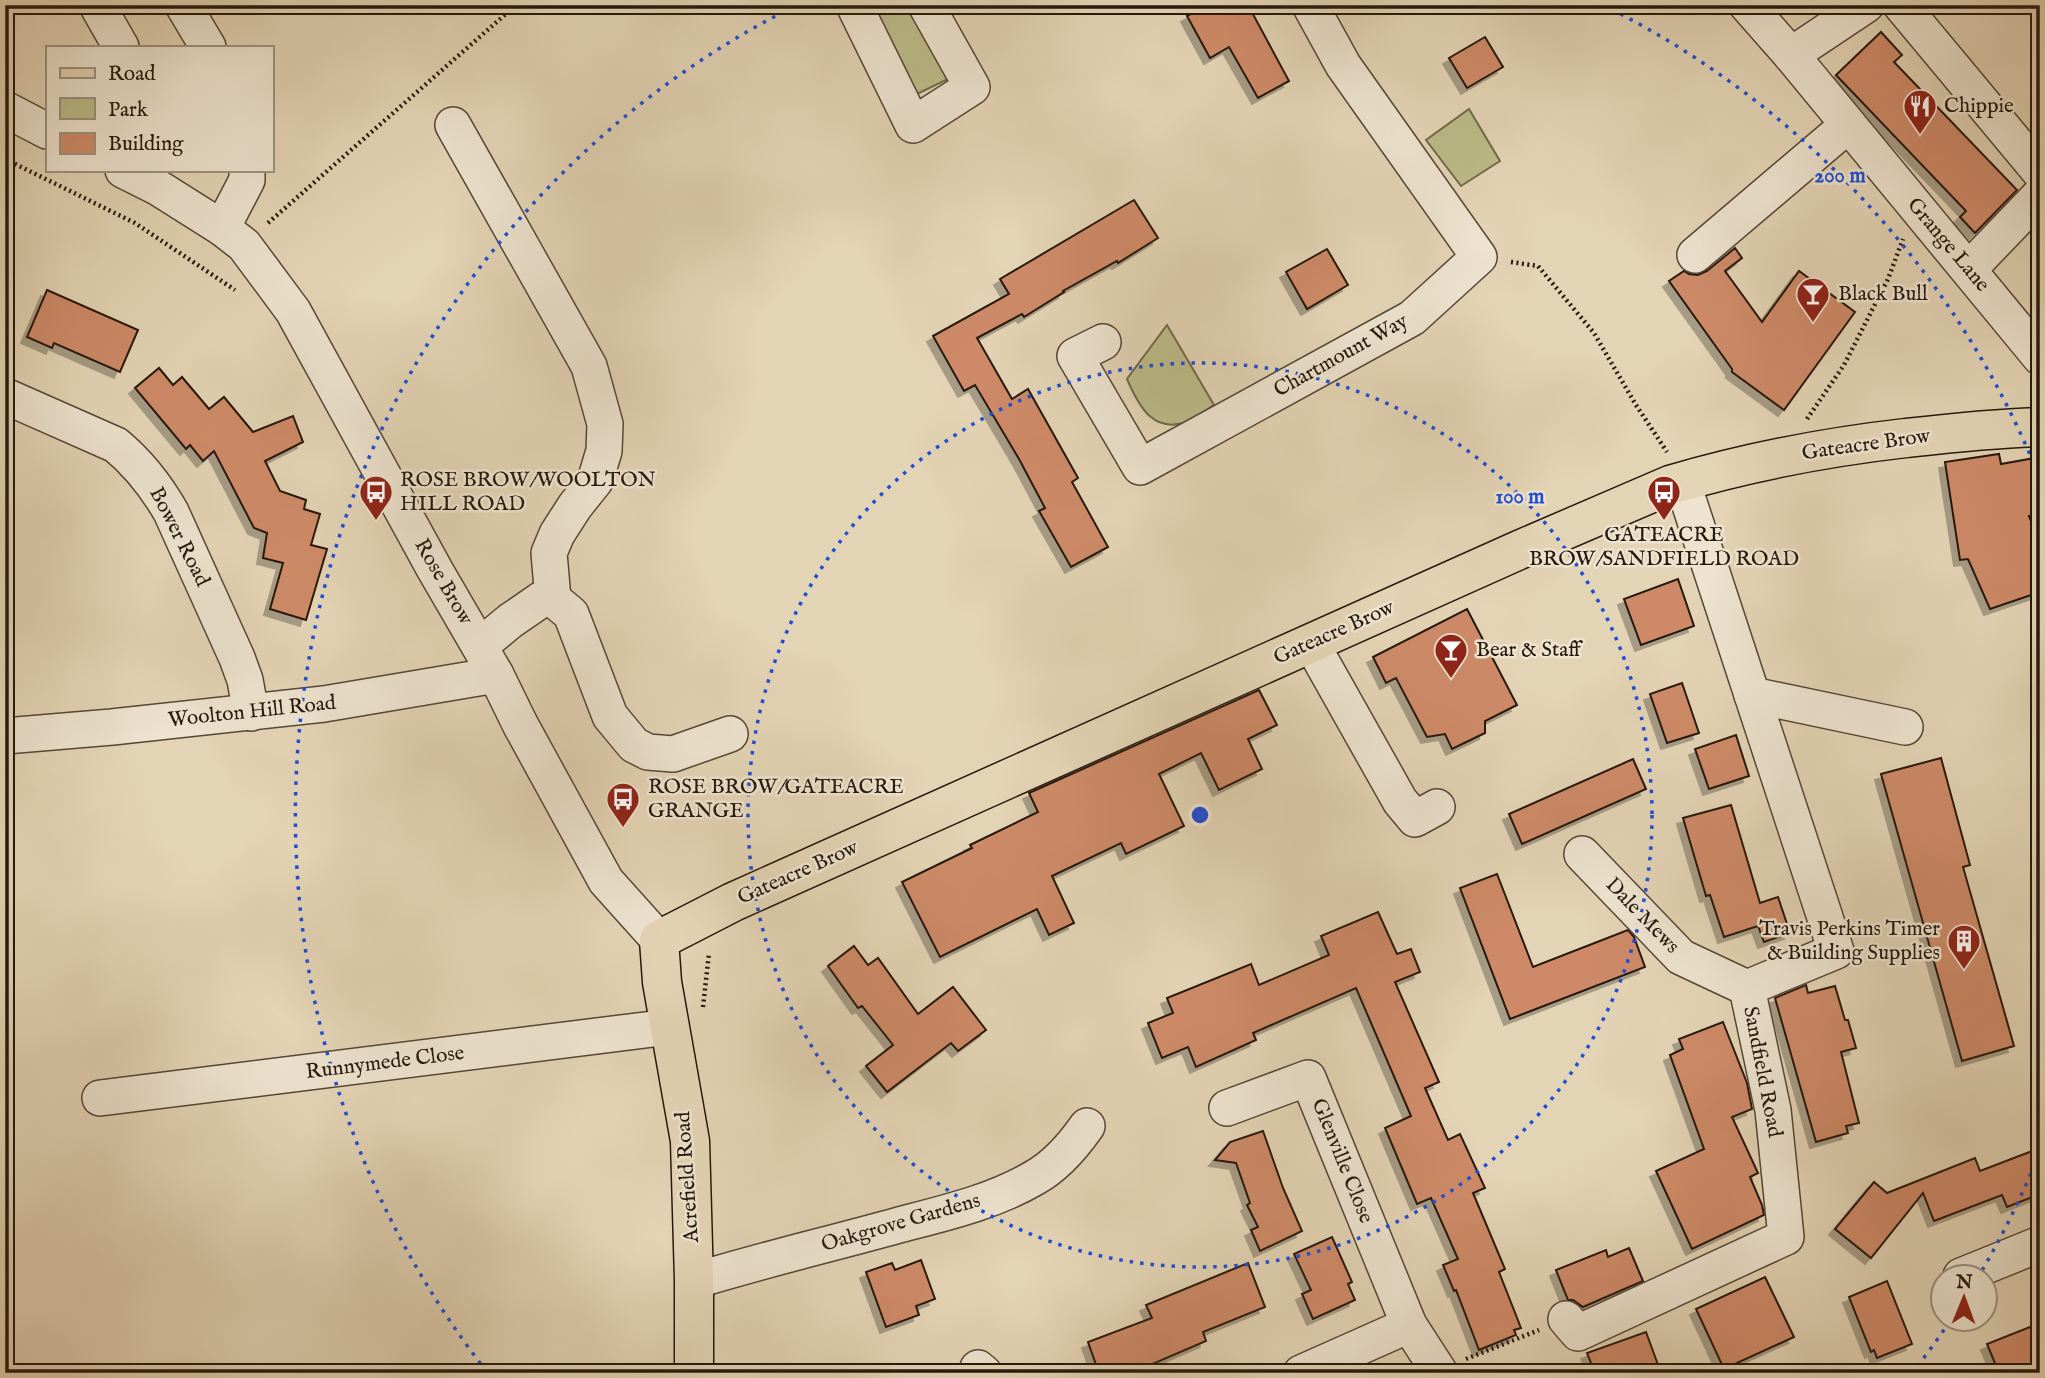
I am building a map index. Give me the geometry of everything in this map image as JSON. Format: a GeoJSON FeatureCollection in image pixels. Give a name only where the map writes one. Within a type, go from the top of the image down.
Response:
{"type":"FeatureCollection","features":[{"type":"Feature","properties":{"kind":"main road","name":"Gateacre Brow"},"geometry":{"type":"LineString","coordinates":[[659,940],[733,902],[1519,550],[1676,470],[1766,460],[1839,446],[1991,428],[2040,427]]}},
{"type":"Feature","properties":{"kind":"main road","name":"Acrefield Road"},"geometry":{"type":"LineString","coordinates":[[659,940],[662,982],[690,1141],[694,1373]]}},
{"type":"Feature","properties":{"kind":"street"},"geometry":{"type":"LineString","coordinates":[[97,5],[120,46]]}},
{"type":"Feature","properties":{"kind":"street"},"geometry":{"type":"LineString","coordinates":[[183,5],[207,46]]}},
{"type":"Feature","properties":{"kind":"street"},"geometry":{"type":"LineString","coordinates":[[854,5],[913,125],[972,87],[926,5]]}},
{"type":"Feature","properties":{"kind":"street"},"geometry":{"type":"LineString","coordinates":[[1310,5],[1343,65],[1479,257]]}},
{"type":"Feature","properties":{"kind":"street","name":"Grange Lane"},"geometry":{"type":"LineString","coordinates":[[1747,5],[2040,357]]}},
{"type":"Feature","properties":{"kind":"street"},"geometry":{"type":"LineString","coordinates":[[1791,55],[1866,5]]}},
{"type":"Feature","properties":{"kind":"street"},"geometry":{"type":"LineString","coordinates":[[1901,5],[2040,172]]}},
{"type":"Feature","properties":{"kind":"street"},"geometry":{"type":"LineString","coordinates":[[5,109],[46,130]]}},
{"type":"Feature","properties":{"kind":"street"},"geometry":{"type":"LineString","coordinates":[[453,125],[589,366],[605,424],[604,452],[595,481],[557,534],[549,553],[553,599]]}},
{"type":"Feature","properties":{"kind":"street"},"geometry":{"type":"LineString","coordinates":[[1695,255],[1848,125]]}},
{"type":"Feature","properties":{"kind":"street"},"geometry":{"type":"LineString","coordinates":[[127,172],[157,187],[233,237],[247,172]]}},
{"type":"Feature","properties":{"kind":"street"},"geometry":{"type":"LineString","coordinates":[[1969,269],[2040,195]]}},
{"type":"Feature","properties":{"kind":"street","name":"Rose Brow"},"geometry":{"type":"LineString","coordinates":[[233,237],[293,311],[488,661],[606,881],[659,940]]}},
{"type":"Feature","properties":{"kind":"street","name":"Chartmount Way"},"geometry":{"type":"LineString","coordinates":[[1103,342],[1075,356],[1140,467],[1412,317],[1479,257]]}},
{"type":"Feature","properties":{"kind":"street","name":"Bower Road"},"geometry":{"type":"LineString","coordinates":[[5,396],[116,445],[153,484],[171,512],[237,658],[245,680],[251,713]]}},
{"type":"Feature","properties":{"kind":"street","name":"Sandfield Road"},"geometry":{"type":"LineString","coordinates":[[1566,1319],[1578,1333],[1786,1237],[1773,1110],[1746,988],[1836,951],[1676,470]]}},
{"type":"Feature","properties":{"kind":"street"},"geometry":{"type":"LineString","coordinates":[[488,661],[510,621],[542,599],[553,599],[571,614],[610,716],[634,745],[648,752],[673,754],[730,734]]}},
{"type":"Feature","properties":{"kind":"street"},"geometry":{"type":"LineString","coordinates":[[1311,643],[1400,801],[1415,819],[1437,807]]}},
{"type":"Feature","properties":{"kind":"street","name":"Woolton Hill Road"},"geometry":{"type":"LineString","coordinates":[[5,736],[251,713],[384,695],[488,661]]}},
{"type":"Feature","properties":{"kind":"street"},"geometry":{"type":"LineString","coordinates":[[1752,695],[1905,727]]}},
{"type":"Feature","properties":{"kind":"street","name":"Dale Mews"},"geometry":{"type":"LineString","coordinates":[[1582,854],[1681,957],[1746,988]]}},
{"type":"Feature","properties":{"kind":"street","name":"Runnymede Close"},"geometry":{"type":"LineString","coordinates":[[100,1098],[669,1027]]}},
{"type":"Feature","properties":{"kind":"street","name":"Glenville Close"},"geometry":{"type":"LineString","coordinates":[[1227,1108],[1308,1078],[1409,1325],[1439,1371]]}},
{"type":"Feature","properties":{"kind":"street","name":"Oakgrove Gardens"},"geometry":{"type":"LineString","coordinates":[[694,1281],[770,1258],[924,1219],[1006,1192],[1036,1177],[1054,1164],[1087,1126]]}},
{"type":"Feature","properties":{"kind":"street"},"geometry":{"type":"LineString","coordinates":[[1996,1262],[2040,1244]]}},
{"type":"Feature","properties":{"kind":"street"},"geometry":{"type":"LineString","coordinates":[[1301,1373],[1409,1325]]}},
{"type":"Feature","properties":{"kind":"path"},"geometry":{"type":"LineString","coordinates":[[233,237],[516,5]]}},
{"type":"Feature","properties":{"kind":"path"},"geometry":{"type":"LineString","coordinates":[[5,159],[135,223],[243,295]]}},
{"type":"Feature","properties":{"kind":"path"},"geometry":{"type":"LineString","coordinates":[[1800,429],[1844,365],[1888,279],[1916,205]]}},
{"type":"Feature","properties":{"kind":"path"},"geometry":{"type":"LineString","coordinates":[[1479,257],[1538,266],[1594,333],[1676,470]]}},
{"type":"Feature","properties":{"kind":"path"},"geometry":{"type":"LineString","coordinates":[[1439,1371],[1566,1319]]}},
{"type":"Feature","properties":{"kind":"green space"},"geometry":{"type":"Polygon","coordinates":[[[868,5],[912,5],[950,78],[913,96],[868,5]]]}},
{"type":"Feature","properties":{"kind":"green space"},"geometry":{"type":"Polygon","coordinates":[[[1469,109],[1500,161],[1461,186],[1426,140],[1469,109]]]}},
{"type":"Feature","properties":{"kind":"green space"},"geometry":{"type":"Polygon","coordinates":[[[1167,325],[1214,405],[1189,421],[1177,424],[1166,424],[1149,416],[1127,379],[1167,325]]]}},
{"type":"Feature","properties":{"kind":"building"},"geometry":{"type":"Polygon","coordinates":[[[1207,5],[1248,5],[1289,81],[1258,98],[1229,47],[1210,58],[1187,16],[1207,5]]]}},
{"type":"Feature","properties":{"kind":"building"},"geometry":{"type":"Polygon","coordinates":[[[1881,32],[1902,55],[1894,62],[2017,190],[1975,233],[1960,217],[1966,211],[1836,75],[1881,32]]]}},
{"type":"Feature","properties":{"kind":"building"},"geometry":{"type":"Polygon","coordinates":[[[1485,37],[1503,67],[1467,88],[1449,58],[1485,37]]]}},
{"type":"Feature","properties":{"kind":"building"},"geometry":{"type":"Polygon","coordinates":[[[1134,200],[1158,238],[1118,263],[1117,261],[1063,291],[1024,317],[1022,314],[977,338],[1012,399],[1028,389],[1078,478],[1072,482],[1108,547],[1071,567],[1039,511],[1045,508],[975,385],[964,391],[933,336],[1009,294],[1000,279],[1134,200]]]}},
{"type":"Feature","properties":{"kind":"building"},"geometry":{"type":"Polygon","coordinates":[[[1735,248],[1742,258],[1725,271],[1762,322],[1799,271],[1855,312],[1784,410],[1732,372],[1669,281],[1684,271],[1698,275],[1707,271],[1735,248]]]}},
{"type":"Feature","properties":{"kind":"building"},"geometry":{"type":"Polygon","coordinates":[[[1327,249],[1348,285],[1307,309],[1286,272],[1327,249]]]}},
{"type":"Feature","properties":{"kind":"building"},"geometry":{"type":"Polygon","coordinates":[[[47,290],[138,330],[120,372],[54,343],[52,348],[27,337],[47,290]]]}},
{"type":"Feature","properties":{"kind":"building"},"geometry":{"type":"Polygon","coordinates":[[[159,368],[173,385],[182,377],[209,409],[224,397],[253,432],[293,416],[303,442],[265,461],[280,491],[306,500],[304,509],[320,514],[311,545],[327,549],[306,620],[270,609],[283,563],[263,558],[267,533],[254,528],[214,451],[203,461],[190,445],[186,449],[135,388],[159,368]]]}},
{"type":"Feature","properties":{"kind":"building"},"geometry":{"type":"Polygon","coordinates":[[[1999,454],[2001,464],[2040,457],[2040,514],[2029,516],[2040,543],[2040,592],[1990,609],[1968,559],[1960,560],[1945,462],[1999,454]]]}},
{"type":"Feature","properties":{"kind":"building"},"geometry":{"type":"Polygon","coordinates":[[[1678,579],[1694,626],[1641,645],[1624,599],[1678,579]]]}},
{"type":"Feature","properties":{"kind":"building","name":"Bear & Staff"},"geometry":{"type":"Polygon","coordinates":[[[1467,609],[1517,705],[1485,721],[1485,733],[1452,749],[1445,734],[1427,737],[1396,678],[1386,683],[1373,657],[1467,609]]]}},
{"type":"Feature","properties":{"kind":"building"},"geometry":{"type":"Polygon","coordinates":[[[1682,683],[1699,733],[1667,743],[1650,694],[1682,683]]]}},
{"type":"Feature","properties":{"kind":"building"},"geometry":{"type":"Polygon","coordinates":[[[1259,690],[1277,725],[1248,739],[1262,769],[1219,790],[1201,753],[1159,774],[1184,826],[1126,854],[1121,843],[1052,876],[1074,923],[1049,935],[1037,909],[940,957],[902,882],[1038,812],[1029,793],[1259,690]]]}},
{"type":"Feature","properties":{"kind":"building"},"geometry":{"type":"Polygon","coordinates":[[[1736,735],[1749,776],[1709,789],[1695,749],[1736,735]]]}},
{"type":"Feature","properties":{"kind":"building"},"geometry":{"type":"Polygon","coordinates":[[[1941,758],[1970,865],[1963,867],[2014,1046],[1962,1061],[1881,774],[1941,758]]]}},
{"type":"Feature","properties":{"kind":"building"},"geometry":{"type":"Polygon","coordinates":[[[1633,759],[1646,789],[1522,844],[1509,814],[1633,759]]]}},
{"type":"Feature","properties":{"kind":"building"},"geometry":{"type":"Polygon","coordinates":[[[1731,805],[1760,903],[1778,897],[1790,933],[1764,942],[1758,926],[1724,937],[1710,895],[1706,896],[1683,818],[1731,805]]]}},
{"type":"Feature","properties":{"kind":"building"},"geometry":{"type":"Polygon","coordinates":[[[1497,874],[1533,967],[1628,930],[1634,937],[1645,967],[1510,1019],[1460,888],[1497,874]]]}},
{"type":"Feature","properties":{"kind":"building"},"geometry":{"type":"Polygon","coordinates":[[[1378,912],[1397,954],[1411,949],[1420,972],[1395,982],[1439,1082],[1425,1088],[1448,1140],[1460,1134],[1485,1188],[1473,1193],[1505,1269],[1499,1272],[1521,1328],[1514,1330],[1516,1335],[1479,1350],[1456,1290],[1454,1291],[1443,1265],[1458,1259],[1431,1198],[1417,1204],[1385,1128],[1411,1116],[1356,988],[1253,1033],[1256,1040],[1196,1067],[1188,1047],[1162,1058],[1148,1023],[1173,1013],[1167,998],[1251,964],[1259,985],[1329,955],[1321,936],[1378,912]]]}},
{"type":"Feature","properties":{"kind":"building"},"geometry":{"type":"Polygon","coordinates":[[[854,946],[868,965],[878,958],[918,1014],[953,987],[986,1030],[958,1051],[951,1043],[887,1092],[866,1066],[893,1045],[862,1006],[858,1008],[828,966],[854,946]]]}},
{"type":"Feature","properties":{"kind":"building"},"geometry":{"type":"Polygon","coordinates":[[[1806,985],[1808,993],[1835,986],[1856,1048],[1841,1052],[1859,1123],[1846,1126],[1848,1133],[1816,1142],[1775,998],[1806,985]]]}},
{"type":"Feature","properties":{"kind":"building"},"geometry":{"type":"Polygon","coordinates":[[[1723,1022],[1747,1083],[1752,1109],[1732,1117],[1758,1173],[1750,1177],[1764,1215],[1692,1249],[1656,1171],[1704,1149],[1670,1055],[1683,1049],[1679,1039],[1723,1022]]]}},
{"type":"Feature","properties":{"kind":"building"},"geometry":{"type":"Polygon","coordinates":[[[1263,1131],[1302,1231],[1260,1251],[1251,1230],[1258,1227],[1247,1205],[1250,1203],[1236,1163],[1215,1160],[1230,1142],[1263,1131]]]}},
{"type":"Feature","properties":{"kind":"building"},"geometry":{"type":"Polygon","coordinates":[[[2040,1148],[2040,1194],[2007,1207],[2002,1195],[1934,1221],[1923,1193],[1871,1258],[1835,1229],[1874,1182],[1887,1193],[1975,1158],[1980,1171],[2040,1148]]]}},
{"type":"Feature","properties":{"kind":"building"},"geometry":{"type":"Polygon","coordinates":[[[1332,1237],[1352,1282],[1348,1284],[1355,1300],[1313,1319],[1302,1294],[1311,1290],[1294,1254],[1332,1237]]]}},
{"type":"Feature","properties":{"kind":"building"},"geometry":{"type":"Polygon","coordinates":[[[1629,1248],[1643,1281],[1583,1307],[1573,1300],[1568,1300],[1556,1270],[1606,1250],[1608,1257],[1629,1248]]]}},
{"type":"Feature","properties":{"kind":"building"},"geometry":{"type":"Polygon","coordinates":[[[921,1260],[935,1299],[916,1306],[919,1315],[886,1327],[866,1272],[892,1263],[895,1270],[921,1260]]]}},
{"type":"Feature","properties":{"kind":"building"},"geometry":{"type":"Polygon","coordinates":[[[1248,1263],[1265,1307],[1203,1332],[1206,1341],[1150,1365],[1153,1373],[1099,1373],[1088,1342],[1152,1318],[1146,1305],[1248,1263]]]}},
{"type":"Feature","properties":{"kind":"building"},"geometry":{"type":"Polygon","coordinates":[[[1765,1277],[1794,1337],[1724,1369],[1696,1309],[1765,1277]]]}},
{"type":"Feature","properties":{"kind":"building"},"geometry":{"type":"Polygon","coordinates":[[[1887,1281],[1912,1344],[1877,1358],[1874,1350],[1871,1352],[1849,1297],[1887,1281]]]}},
{"type":"Feature","properties":{"kind":"building"},"geometry":{"type":"Polygon","coordinates":[[[2040,1323],[2040,1373],[1999,1373],[1987,1344],[2040,1323]]]}},
{"type":"Feature","properties":{"kind":"building"},"geometry":{"type":"Polygon","coordinates":[[[1646,1332],[1661,1373],[1595,1373],[1587,1353],[1646,1332]]]}},
{"type":"Feature","properties":{"kind":"place","name":"Chippie"},"geometry":{"type":"Point","coordinates":[1920,136]}},
{"type":"Feature","properties":{"kind":"place","name":"Black Bull"},"geometry":{"type":"Point","coordinates":[1813,324]}},
{"type":"Feature","properties":{"kind":"place","name":"ROSE BROW/WOOLTON HILL ROAD"},"geometry":{"type":"Point","coordinates":[376,522]}},
{"type":"Feature","properties":{"kind":"place","name":"GATEACRE BROW/SANDFIELD ROAD"},"geometry":{"type":"Point","coordinates":[1664,522]}},
{"type":"Feature","properties":{"kind":"place","name":"Bear & Staff"},"geometry":{"type":"Point","coordinates":[1451,680]}},
{"type":"Feature","properties":{"kind":"place","name":"ROSE BROW/GATEACRE GRANGE"},"geometry":{"type":"Point","coordinates":[623,829]}},
{"type":"Feature","properties":{"kind":"place","name":"Travis Perkins Timer & Building Supplies"},"geometry":{"type":"Point","coordinates":[1964,971]}}]}
